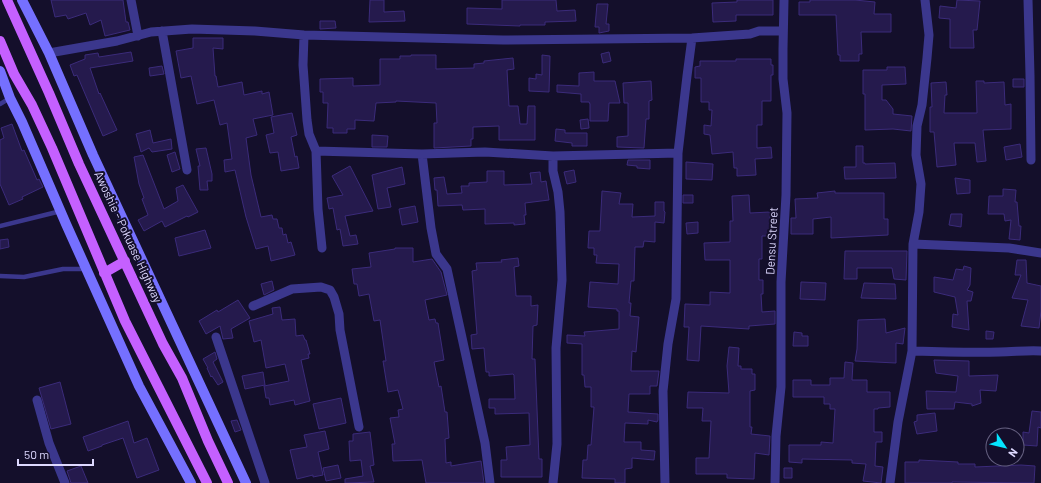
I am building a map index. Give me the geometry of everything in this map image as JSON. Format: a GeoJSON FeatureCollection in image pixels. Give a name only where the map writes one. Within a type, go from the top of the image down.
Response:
{"type":"FeatureCollection","features":[{"type":"Feature","properties":{"kind":"main road","name":"Awoshie - Pokuase Highway"},"geometry":{"type":"LineString","coordinates":[[7,0],[50,93],[79,164],[164,344],[182,378],[208,441],[228,483]]}},
{"type":"Feature","properties":{"kind":"main road"},"geometry":{"type":"LineString","coordinates":[[0,41],[14,74],[32,106],[52,148],[125,321],[207,483]]}},
{"type":"Feature","properties":{"kind":"main road"},"geometry":{"type":"LineString","coordinates":[[104,273],[125,261]]}},
{"type":"Feature","properties":{"kind":"street"},"geometry":{"type":"LineString","coordinates":[[22,0],[49,53],[93,155],[246,483]]}},
{"type":"Feature","properties":{"kind":"street"},"geometry":{"type":"LineString","coordinates":[[131,0],[138,36]]}},
{"type":"Feature","properties":{"kind":"street","name":"Densu Street"},"geometry":{"type":"LineString","coordinates":[[775,483],[776,436],[781,387],[782,282],[786,195],[786,113],[783,31],[784,0]]}},
{"type":"Feature","properties":{"kind":"street"},"geometry":{"type":"LineString","coordinates":[[890,483],[898,422],[912,350],[914,244],[919,212],[921,184],[916,155],[917,126],[922,105],[929,35],[925,0]]}},
{"type":"Feature","properties":{"kind":"street"},"geometry":{"type":"LineString","coordinates":[[1028,0],[1031,160]]}},
{"type":"Feature","properties":{"kind":"street"},"geometry":{"type":"LineString","coordinates":[[49,53],[138,36],[151,32],[192,29],[255,31],[304,35],[503,40],[692,38],[750,34],[759,31],[783,31]]}},
{"type":"Feature","properties":{"kind":"street"},"geometry":{"type":"LineString","coordinates":[[162,31],[187,170]]}},
{"type":"Feature","properties":{"kind":"street"},"geometry":{"type":"LineString","coordinates":[[304,35],[303,65],[307,120],[309,134],[316,151],[318,209],[322,248]]}},
{"type":"Feature","properties":{"kind":"street"},"geometry":{"type":"LineString","coordinates":[[665,483],[663,391],[668,344],[676,299],[678,153],[692,38]]}},
{"type":"Feature","properties":{"kind":"street"},"geometry":{"type":"LineString","coordinates":[[0,71],[10,98],[139,386],[191,483]]}},
{"type":"Feature","properties":{"kind":"street"},"geometry":{"type":"LineString","coordinates":[[316,151],[422,154],[485,152],[553,156],[678,153]]}},
{"type":"Feature","properties":{"kind":"street"},"geometry":{"type":"LineString","coordinates":[[422,154],[431,228],[436,254],[447,269],[485,443],[490,483]]}},
{"type":"Feature","properties":{"kind":"street"},"geometry":{"type":"LineString","coordinates":[[553,156],[552,172],[558,192],[560,212],[562,280],[556,348],[557,444],[553,483]]}},
{"type":"Feature","properties":{"kind":"street"},"geometry":{"type":"LineString","coordinates":[[914,244],[1009,248],[1041,252]]}},
{"type":"Feature","properties":{"kind":"street"},"geometry":{"type":"LineString","coordinates":[[253,306],[292,289],[321,287],[330,290],[334,297],[339,314],[340,330],[358,427]]}},
{"type":"Feature","properties":{"kind":"street"},"geometry":{"type":"LineString","coordinates":[[216,337],[265,483]]}},
{"type":"Feature","properties":{"kind":"street"},"geometry":{"type":"LineString","coordinates":[[912,350],[945,352],[1041,351]]}},
{"type":"Feature","properties":{"kind":"street"},"geometry":{"type":"LineString","coordinates":[[37,400],[49,443],[65,483]]}},
{"type":"Feature","properties":{"kind":"lane"},"geometry":{"type":"LineString","coordinates":[[0,104],[10,98]]}},
{"type":"Feature","properties":{"kind":"lane"},"geometry":{"type":"LineString","coordinates":[[0,226],[61,211]]}},
{"type":"Feature","properties":{"kind":"lane"},"geometry":{"type":"LineString","coordinates":[[0,276],[24,277],[63,269],[86,269]]}},
{"type":"Feature","properties":{"kind":"building"},"geometry":{"type":"Polygon","coordinates":[[[51,0],[123,0],[126,22],[128,22],[130,30],[105,36],[101,20],[90,25],[86,13],[68,19],[66,15],[55,17],[51,0]]]}},
{"type":"Feature","properties":{"kind":"building"},"geometry":{"type":"Polygon","coordinates":[[[370,0],[384,0],[384,12],[404,11],[405,21],[369,22],[370,0]]]}},
{"type":"Feature","properties":{"kind":"building"},"geometry":{"type":"Polygon","coordinates":[[[502,0],[556,0],[557,11],[575,10],[576,21],[545,22],[545,25],[520,26],[467,24],[467,8],[502,9],[502,0]]]}},
{"type":"Feature","properties":{"kind":"building"},"geometry":{"type":"Polygon","coordinates":[[[737,0],[773,0],[773,15],[736,15],[736,21],[713,22],[712,3],[737,2],[737,0]]]}},
{"type":"Feature","properties":{"kind":"building"},"geometry":{"type":"Polygon","coordinates":[[[810,0],[855,0],[875,2],[874,14],[891,14],[891,32],[861,32],[862,54],[859,54],[859,61],[840,61],[840,55],[838,55],[836,15],[799,15],[799,2],[810,2],[810,0]]]}},
{"type":"Feature","properties":{"kind":"building"},"geometry":{"type":"Polygon","coordinates":[[[957,0],[980,1],[977,30],[973,30],[974,48],[950,48],[950,19],[939,18],[940,6],[956,8],[957,0]]]}},
{"type":"Feature","properties":{"kind":"building"},"geometry":{"type":"Polygon","coordinates":[[[597,4],[608,4],[606,24],[609,24],[609,31],[599,33],[599,27],[595,27],[597,4]]]}},
{"type":"Feature","properties":{"kind":"building"},"geometry":{"type":"Polygon","coordinates":[[[320,21],[335,21],[336,28],[320,29],[320,21]]]}},
{"type":"Feature","properties":{"kind":"building"},"geometry":{"type":"Polygon","coordinates":[[[193,38],[223,38],[223,49],[213,48],[215,76],[218,87],[242,82],[244,95],[262,91],[262,94],[269,92],[273,115],[253,119],[257,135],[246,138],[251,175],[261,217],[272,215],[273,219],[277,219],[279,228],[282,228],[283,235],[286,234],[288,243],[291,242],[295,255],[271,261],[268,246],[256,249],[246,217],[235,170],[225,172],[224,160],[232,159],[227,123],[220,125],[214,100],[197,104],[191,76],[181,78],[176,51],[193,48],[193,38]]]}},
{"type":"Feature","properties":{"kind":"building"},"geometry":{"type":"Polygon","coordinates":[[[131,52],[133,61],[90,68],[99,94],[100,93],[117,130],[103,136],[77,75],[74,76],[70,65],[85,59],[85,55],[98,53],[99,57],[131,52]]]}},
{"type":"Feature","properties":{"kind":"building"},"geometry":{"type":"Polygon","coordinates":[[[609,52],[611,61],[603,63],[601,54],[609,52]]]}},
{"type":"Feature","properties":{"kind":"building"},"geometry":{"type":"Polygon","coordinates":[[[436,55],[436,69],[474,68],[474,64],[484,63],[484,61],[513,58],[514,69],[507,70],[509,106],[518,106],[520,124],[527,124],[528,106],[535,106],[535,140],[499,140],[499,126],[473,127],[473,139],[471,139],[471,146],[434,148],[434,123],[437,123],[436,103],[396,101],[376,103],[374,121],[355,120],[355,129],[347,129],[347,133],[333,133],[333,128],[327,128],[328,103],[323,103],[323,92],[320,92],[320,79],[353,78],[353,86],[380,85],[380,59],[400,59],[400,56],[436,55]]]}},
{"type":"Feature","properties":{"kind":"building"},"geometry":{"type":"Polygon","coordinates":[[[542,55],[550,56],[549,92],[529,91],[529,78],[536,79],[536,74],[542,75],[542,55]]]}},
{"type":"Feature","properties":{"kind":"building"},"geometry":{"type":"Polygon","coordinates":[[[736,59],[771,59],[771,65],[773,65],[773,75],[771,75],[771,101],[762,101],[762,125],[757,125],[757,148],[771,147],[772,158],[755,159],[756,175],[737,176],[737,168],[734,168],[733,152],[712,154],[710,135],[704,134],[704,125],[711,126],[712,110],[709,110],[709,102],[701,102],[701,78],[695,78],[695,67],[700,66],[700,61],[736,61],[736,59]]]}},
{"type":"Feature","properties":{"kind":"building"},"geometry":{"type":"Polygon","coordinates":[[[162,66],[164,74],[150,76],[149,68],[162,66]]]}},
{"type":"Feature","properties":{"kind":"building"},"geometry":{"type":"Polygon","coordinates":[[[887,67],[905,67],[906,84],[882,85],[882,100],[886,100],[893,109],[893,114],[912,116],[911,131],[893,129],[865,130],[863,70],[887,70],[887,67]]]}},
{"type":"Feature","properties":{"kind":"building"},"geometry":{"type":"Polygon","coordinates":[[[594,72],[594,81],[615,81],[620,103],[609,103],[608,121],[590,121],[590,104],[589,102],[581,102],[581,94],[557,92],[557,85],[579,86],[579,73],[594,72]]]}},
{"type":"Feature","properties":{"kind":"building"},"geometry":{"type":"Polygon","coordinates":[[[1013,79],[1024,79],[1024,87],[1013,87],[1013,79]]]}},
{"type":"Feature","properties":{"kind":"building"},"geometry":{"type":"Polygon","coordinates":[[[651,81],[652,100],[649,101],[649,119],[646,119],[644,148],[617,147],[617,137],[628,136],[628,103],[624,103],[623,83],[651,81]]]}},
{"type":"Feature","properties":{"kind":"building"},"geometry":{"type":"Polygon","coordinates":[[[976,81],[984,81],[984,83],[1004,82],[1005,105],[1011,104],[1011,129],[983,130],[986,161],[977,162],[975,143],[954,143],[956,165],[937,167],[934,132],[930,132],[930,107],[932,107],[931,83],[946,82],[947,95],[945,95],[944,113],[977,113],[976,81]]]}},
{"type":"Feature","properties":{"kind":"building"},"geometry":{"type":"Polygon","coordinates":[[[292,113],[297,135],[291,137],[299,168],[281,171],[278,152],[270,153],[266,135],[274,133],[271,117],[292,113]]]}},
{"type":"Feature","properties":{"kind":"building"},"geometry":{"type":"Polygon","coordinates":[[[588,119],[589,128],[581,129],[580,120],[588,119]]]}},
{"type":"Feature","properties":{"kind":"building"},"geometry":{"type":"Polygon","coordinates":[[[12,124],[22,151],[24,150],[37,180],[39,179],[43,187],[22,197],[23,199],[9,205],[0,184],[0,140],[4,138],[1,128],[12,124]]]}},
{"type":"Feature","properties":{"kind":"building"},"geometry":{"type":"Polygon","coordinates":[[[556,129],[565,130],[565,133],[587,133],[587,146],[572,146],[572,143],[555,141],[556,129]]]}},
{"type":"Feature","properties":{"kind":"building"},"geometry":{"type":"Polygon","coordinates":[[[150,130],[153,143],[171,139],[172,149],[152,152],[149,148],[141,152],[136,134],[150,130]]]}},
{"type":"Feature","properties":{"kind":"building"},"geometry":{"type":"Polygon","coordinates":[[[372,135],[388,136],[387,147],[372,147],[372,135]]]}},
{"type":"Feature","properties":{"kind":"building"},"geometry":{"type":"Polygon","coordinates":[[[1020,144],[1022,157],[1006,160],[1004,147],[1020,144]]]}},
{"type":"Feature","properties":{"kind":"building"},"geometry":{"type":"Polygon","coordinates":[[[856,146],[863,146],[863,163],[865,164],[895,163],[896,178],[845,179],[844,167],[856,167],[856,146]]]}},
{"type":"Feature","properties":{"kind":"building"},"geometry":{"type":"Polygon","coordinates":[[[206,148],[212,174],[212,181],[207,181],[208,190],[200,190],[198,166],[200,166],[196,149],[206,148]]]}},
{"type":"Feature","properties":{"kind":"building"},"geometry":{"type":"Polygon","coordinates":[[[175,152],[180,169],[172,172],[167,155],[175,152]]]}},
{"type":"Feature","properties":{"kind":"building"},"geometry":{"type":"Polygon","coordinates":[[[143,155],[164,209],[178,201],[176,188],[183,185],[198,212],[165,227],[162,221],[144,231],[138,220],[148,215],[142,199],[144,198],[139,184],[134,157],[143,155]]]}},
{"type":"Feature","properties":{"kind":"building"},"geometry":{"type":"Polygon","coordinates":[[[628,160],[650,160],[650,169],[637,168],[637,166],[627,165],[628,160]]]}},
{"type":"Feature","properties":{"kind":"building"},"geometry":{"type":"Polygon","coordinates":[[[686,162],[713,164],[712,180],[686,179],[686,162]]]}},
{"type":"Feature","properties":{"kind":"building"},"geometry":{"type":"Polygon","coordinates":[[[350,166],[373,211],[345,216],[350,236],[356,235],[358,244],[343,246],[340,229],[337,230],[333,208],[329,209],[327,198],[343,195],[332,176],[350,166]]]}},
{"type":"Feature","properties":{"kind":"building"},"geometry":{"type":"Polygon","coordinates":[[[402,167],[405,184],[387,188],[391,207],[378,209],[372,175],[402,167]]]}},
{"type":"Feature","properties":{"kind":"building"},"geometry":{"type":"Polygon","coordinates":[[[574,170],[576,182],[567,184],[564,172],[574,170]]]}},
{"type":"Feature","properties":{"kind":"building"},"geometry":{"type":"Polygon","coordinates":[[[487,171],[504,171],[504,185],[532,184],[530,173],[540,172],[541,182],[546,181],[549,200],[525,203],[525,224],[514,225],[514,223],[485,224],[485,209],[463,210],[462,205],[438,206],[437,190],[435,190],[434,178],[444,177],[447,194],[462,193],[461,186],[469,186],[469,183],[487,182],[487,171]]]}},
{"type":"Feature","properties":{"kind":"building"},"geometry":{"type":"Polygon","coordinates":[[[955,178],[970,180],[970,193],[957,194],[955,178]]]}},
{"type":"Feature","properties":{"kind":"building"},"geometry":{"type":"Polygon","coordinates":[[[1003,189],[1016,190],[1015,202],[1017,202],[1019,226],[1021,226],[1020,240],[1009,239],[1011,220],[1005,221],[1004,214],[988,214],[989,196],[1003,196],[1003,189]]]}},
{"type":"Feature","properties":{"kind":"building"},"geometry":{"type":"Polygon","coordinates":[[[602,191],[621,193],[619,204],[633,204],[632,217],[655,216],[655,202],[664,202],[665,212],[664,223],[655,222],[655,242],[644,241],[643,247],[635,247],[634,281],[631,281],[629,303],[631,303],[630,316],[639,317],[636,352],[632,351],[631,371],[659,371],[657,386],[650,386],[650,394],[629,394],[628,412],[658,414],[658,420],[657,422],[648,420],[648,424],[625,423],[624,442],[641,442],[641,450],[655,451],[654,460],[632,458],[632,468],[625,469],[625,483],[615,483],[615,479],[582,478],[583,460],[587,460],[588,445],[591,445],[594,407],[591,407],[591,387],[585,387],[584,375],[582,375],[582,344],[567,343],[567,335],[585,336],[584,332],[619,329],[619,311],[617,311],[617,309],[588,307],[590,282],[618,284],[619,264],[596,263],[597,255],[594,255],[594,248],[588,248],[589,231],[600,231],[602,191]]]}},
{"type":"Feature","properties":{"kind":"building"},"geometry":{"type":"Polygon","coordinates":[[[835,191],[835,193],[884,193],[884,219],[888,219],[888,235],[831,238],[831,217],[813,219],[813,234],[791,234],[791,218],[796,218],[795,199],[818,198],[817,193],[835,191]]]}},
{"type":"Feature","properties":{"kind":"building"},"geometry":{"type":"Polygon","coordinates":[[[683,195],[693,195],[693,203],[683,203],[683,195]]]}},
{"type":"Feature","properties":{"kind":"building"},"geometry":{"type":"Polygon","coordinates":[[[749,195],[750,213],[770,212],[770,222],[772,222],[771,236],[762,236],[762,259],[759,259],[759,280],[763,280],[763,294],[761,294],[762,312],[775,311],[775,324],[749,326],[749,329],[701,326],[699,361],[687,360],[689,327],[684,327],[685,304],[710,305],[710,292],[730,293],[730,260],[705,260],[704,243],[730,242],[730,221],[733,221],[732,196],[749,195]]]}},
{"type":"Feature","properties":{"kind":"building"},"geometry":{"type":"Polygon","coordinates":[[[415,206],[418,222],[402,225],[399,209],[415,206]]]}},
{"type":"Feature","properties":{"kind":"building"},"geometry":{"type":"Polygon","coordinates":[[[951,214],[962,214],[961,227],[949,225],[951,214]]]}},
{"type":"Feature","properties":{"kind":"building"},"geometry":{"type":"Polygon","coordinates":[[[698,222],[698,233],[687,234],[686,223],[698,222]]]}},
{"type":"Feature","properties":{"kind":"building"},"geometry":{"type":"Polygon","coordinates":[[[205,230],[211,248],[179,256],[175,238],[205,230]]]}},
{"type":"Feature","properties":{"kind":"building"},"geometry":{"type":"Polygon","coordinates":[[[8,239],[9,247],[0,249],[0,240],[8,239]]]}},
{"type":"Feature","properties":{"kind":"building"},"geometry":{"type":"Polygon","coordinates":[[[395,248],[413,248],[413,262],[432,259],[441,272],[447,295],[425,300],[429,320],[435,319],[436,323],[438,323],[444,360],[434,362],[439,387],[441,386],[445,412],[447,412],[449,438],[445,439],[446,463],[451,462],[451,466],[481,461],[484,483],[426,483],[422,460],[393,461],[392,444],[395,444],[390,418],[399,417],[398,410],[403,409],[398,390],[388,392],[383,361],[386,361],[380,320],[374,321],[369,294],[359,296],[357,284],[354,284],[352,269],[371,267],[369,253],[395,248]]]}},
{"type":"Feature","properties":{"kind":"building"},"geometry":{"type":"Polygon","coordinates":[[[845,251],[907,251],[906,280],[894,279],[892,268],[857,268],[857,279],[844,279],[845,251]]]}},
{"type":"Feature","properties":{"kind":"building"},"geometry":{"type":"Polygon","coordinates":[[[518,258],[519,266],[514,267],[516,296],[531,296],[531,306],[538,305],[537,325],[533,326],[532,359],[535,359],[539,459],[542,459],[542,477],[501,477],[501,460],[507,460],[506,447],[530,445],[529,413],[495,414],[495,408],[489,408],[489,399],[515,399],[514,375],[489,376],[489,372],[486,372],[484,348],[472,349],[471,335],[477,334],[472,271],[477,270],[476,263],[502,262],[501,260],[518,258]]]}},
{"type":"Feature","properties":{"kind":"building"},"geometry":{"type":"Polygon","coordinates":[[[1017,260],[1026,260],[1027,283],[1041,286],[1039,328],[1021,326],[1028,300],[1012,298],[1021,275],[1015,275],[1017,260]]]}},
{"type":"Feature","properties":{"kind":"building"},"geometry":{"type":"Polygon","coordinates":[[[964,266],[971,268],[970,285],[967,290],[973,292],[971,301],[967,301],[969,330],[952,327],[953,314],[958,315],[955,297],[934,292],[934,277],[953,280],[956,269],[963,270],[964,266]]]}},
{"type":"Feature","properties":{"kind":"building"},"geometry":{"type":"Polygon","coordinates":[[[272,281],[274,290],[264,295],[261,284],[272,281]]]}},
{"type":"Feature","properties":{"kind":"building"},"geometry":{"type":"Polygon","coordinates":[[[801,282],[826,283],[825,300],[800,299],[801,282]]]}},
{"type":"Feature","properties":{"kind":"building"},"geometry":{"type":"Polygon","coordinates":[[[864,283],[895,284],[896,299],[861,298],[864,283]]]}},
{"type":"Feature","properties":{"kind":"building"},"geometry":{"type":"Polygon","coordinates":[[[238,300],[250,318],[231,329],[233,338],[223,339],[220,326],[206,334],[199,321],[238,300]]]}},
{"type":"Feature","properties":{"kind":"building"},"geometry":{"type":"Polygon","coordinates":[[[280,307],[282,320],[295,319],[296,336],[303,335],[310,354],[308,354],[309,358],[301,360],[310,401],[295,405],[294,400],[270,405],[269,398],[266,398],[264,386],[289,381],[285,364],[266,368],[261,340],[254,342],[249,321],[273,314],[272,308],[280,307]]]}},
{"type":"Feature","properties":{"kind":"building"},"geometry":{"type":"Polygon","coordinates":[[[885,319],[886,333],[905,328],[903,344],[896,343],[896,363],[855,361],[858,320],[885,319]]]}},
{"type":"Feature","properties":{"kind":"building"},"geometry":{"type":"Polygon","coordinates":[[[986,331],[994,332],[993,339],[986,339],[986,331]]]}},
{"type":"Feature","properties":{"kind":"building"},"geometry":{"type":"Polygon","coordinates":[[[794,332],[802,333],[802,336],[808,336],[808,346],[793,346],[794,332]]]}},
{"type":"Feature","properties":{"kind":"building"},"geometry":{"type":"Polygon","coordinates":[[[729,347],[739,348],[738,366],[741,366],[741,369],[752,369],[752,374],[755,374],[755,390],[750,391],[751,434],[770,436],[769,455],[755,453],[754,479],[727,478],[727,474],[696,474],[696,458],[709,458],[711,421],[702,421],[703,408],[687,408],[688,392],[729,393],[727,366],[729,347]]]}},
{"type":"Feature","properties":{"kind":"building"},"geometry":{"type":"Polygon","coordinates":[[[215,352],[217,359],[213,362],[223,382],[218,385],[212,376],[211,377],[203,359],[215,352]]]}},
{"type":"Feature","properties":{"kind":"building"},"geometry":{"type":"Polygon","coordinates":[[[934,360],[969,361],[969,376],[998,375],[996,391],[980,390],[981,403],[972,406],[972,404],[955,402],[954,409],[927,409],[926,391],[956,392],[958,376],[936,373],[934,360]]]}},
{"type":"Feature","properties":{"kind":"building"},"geometry":{"type":"Polygon","coordinates":[[[845,362],[853,363],[852,380],[867,380],[867,392],[890,392],[890,407],[874,409],[874,432],[882,432],[882,442],[876,442],[875,466],[883,467],[881,483],[863,481],[866,464],[852,463],[852,460],[802,459],[802,463],[789,462],[789,445],[821,445],[821,442],[833,443],[835,409],[830,409],[830,404],[824,404],[824,397],[793,397],[793,380],[811,380],[811,385],[830,385],[830,378],[844,378],[845,362]]]}},
{"type":"Feature","properties":{"kind":"building"},"geometry":{"type":"Polygon","coordinates":[[[263,372],[265,385],[245,389],[242,376],[263,372]]]}},
{"type":"Feature","properties":{"kind":"building"},"geometry":{"type":"Polygon","coordinates":[[[60,382],[71,424],[51,429],[39,388],[60,382]]]}},
{"type":"Feature","properties":{"kind":"building"},"geometry":{"type":"Polygon","coordinates":[[[341,398],[346,423],[319,429],[313,404],[341,398]]]}},
{"type":"Feature","properties":{"kind":"building"},"geometry":{"type":"Polygon","coordinates":[[[1032,411],[1041,412],[1041,428],[1038,427],[1037,446],[1025,445],[1025,432],[1029,433],[1032,411]]]}},
{"type":"Feature","properties":{"kind":"building"},"geometry":{"type":"Polygon","coordinates":[[[935,413],[937,431],[917,434],[914,422],[917,421],[917,415],[935,413]]]}},
{"type":"Feature","properties":{"kind":"building"},"geometry":{"type":"Polygon","coordinates":[[[237,420],[241,430],[235,432],[231,421],[237,420]]]}},
{"type":"Feature","properties":{"kind":"building"},"geometry":{"type":"Polygon","coordinates":[[[128,421],[134,443],[147,438],[159,470],[137,478],[123,438],[88,451],[83,437],[128,421]]]}},
{"type":"Feature","properties":{"kind":"building"},"geometry":{"type":"Polygon","coordinates":[[[325,431],[329,449],[318,452],[323,475],[313,477],[313,475],[297,479],[290,450],[307,447],[304,435],[325,431]]]}},
{"type":"Feature","properties":{"kind":"building"},"geometry":{"type":"Polygon","coordinates":[[[370,432],[374,465],[370,466],[374,482],[345,483],[345,479],[363,476],[361,460],[350,461],[349,441],[353,441],[353,434],[370,432]]]}},
{"type":"Feature","properties":{"kind":"building"},"geometry":{"type":"Polygon","coordinates":[[[919,460],[958,462],[958,464],[975,464],[975,467],[1035,466],[1034,483],[905,483],[905,462],[919,462],[919,460]]]}},
{"type":"Feature","properties":{"kind":"building"},"geometry":{"type":"Polygon","coordinates":[[[338,465],[341,478],[326,481],[323,468],[338,465]]]}},
{"type":"Feature","properties":{"kind":"building"},"geometry":{"type":"Polygon","coordinates":[[[81,466],[88,483],[71,483],[67,471],[81,466]]]}},
{"type":"Feature","properties":{"kind":"building"},"geometry":{"type":"Polygon","coordinates":[[[784,468],[792,468],[792,478],[784,478],[784,468]]]}}]}
